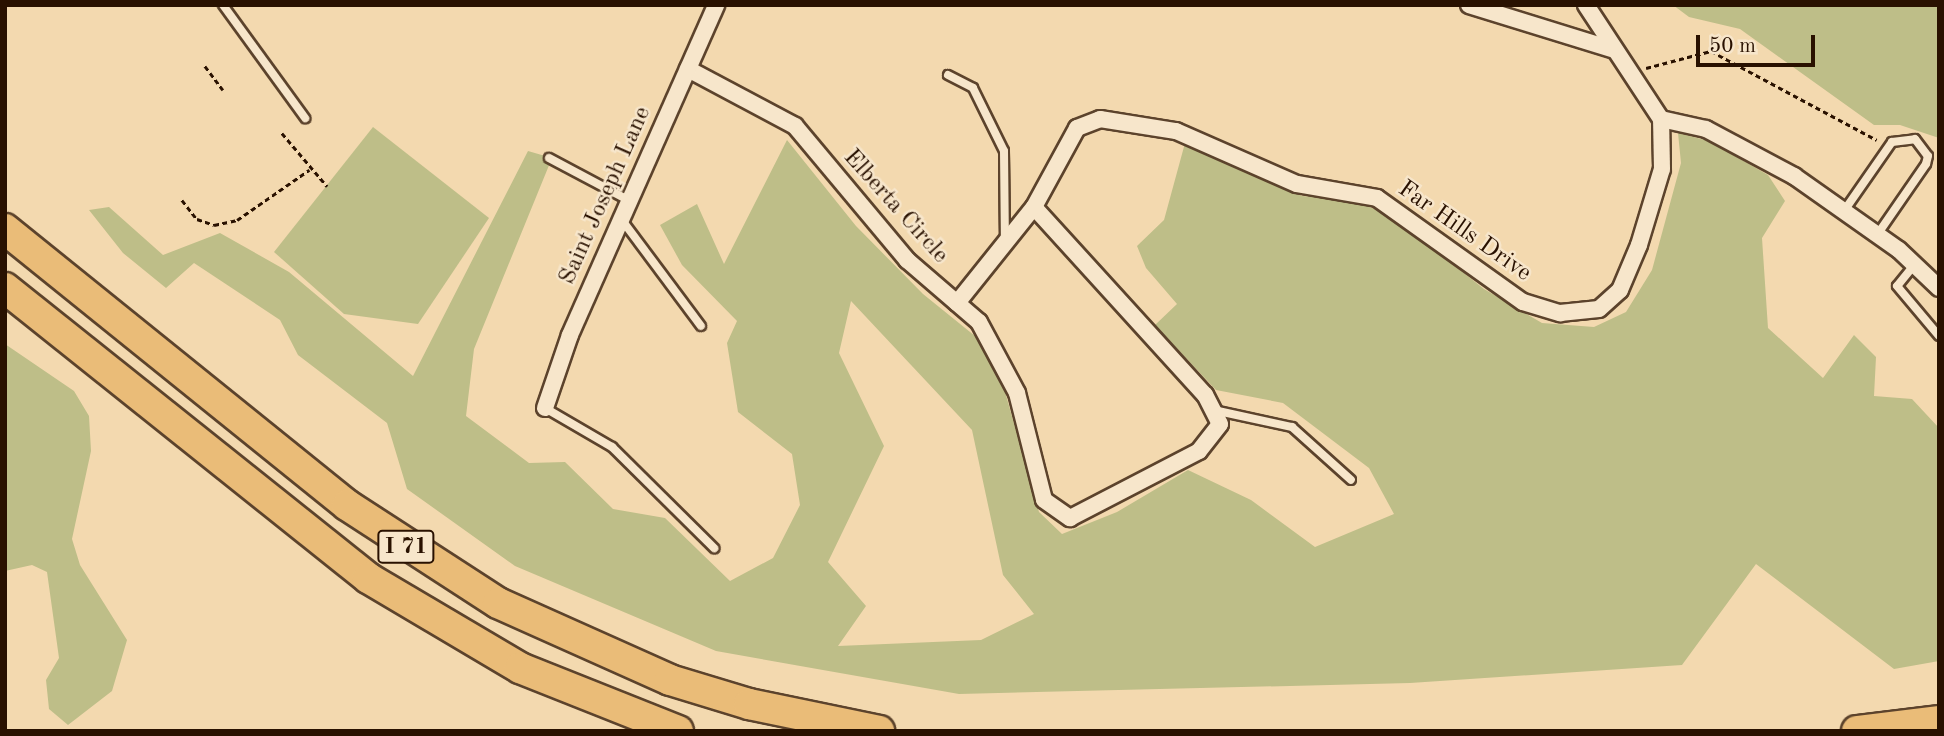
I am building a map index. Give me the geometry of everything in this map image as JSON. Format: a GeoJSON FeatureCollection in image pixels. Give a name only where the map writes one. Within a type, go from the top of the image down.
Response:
{"type":"FeatureCollection","features":[{"type":"Feature","properties":{"kind":"highway","name":"I 71"},"geometry":{"type":"LineString","coordinates":[[5,229],[346,505],[487,597],[670,680],[749,704],[879,731]]}},
{"type":"Feature","properties":{"kind":"highway","name":"I 71"},"geometry":{"type":"LineString","coordinates":[[5,288],[368,578],[520,668],[677,731]]}},
{"type":"Feature","properties":{"kind":"highway"},"geometry":{"type":"LineString","coordinates":[[1857,731],[1939,720]]}},
{"type":"Feature","properties":{"kind":"street","name":"Saint Joseph Lane"},"geometry":{"type":"LineString","coordinates":[[545,408],[630,201],[716,5]]}},
{"type":"Feature","properties":{"kind":"street"},"geometry":{"type":"LineString","coordinates":[[1469,5],[1513,12],[1614,50]]}},
{"type":"Feature","properties":{"kind":"street"},"geometry":{"type":"LineString","coordinates":[[1586,5],[1661,119],[1706,129],[1758,154],[1877,235],[1915,264],[1939,288]]}},
{"type":"Feature","properties":{"kind":"street","name":"Elberta Circle"},"geometry":{"type":"LineString","coordinates":[[688,69],[795,126],[907,260],[979,322],[1004,363],[1044,500],[1061,517],[1099,508],[1199,451],[1217,434],[1218,411]]}},
{"type":"Feature","properties":{"kind":"street","name":"Far Hills Drive"},"geometry":{"type":"LineString","coordinates":[[957,303],[1034,207],[1077,128],[1100,119],[1134,120],[1297,184],[1377,198],[1523,302],[1586,313],[1620,290],[1639,245],[1662,169],[1661,119]]}},
{"type":"Feature","properties":{"kind":"street"},"geometry":{"type":"LineString","coordinates":[[1034,207],[1218,411]]}},
{"type":"Feature","properties":{"kind":"lane"},"geometry":{"type":"LineString","coordinates":[[223,5],[305,118]]}},
{"type":"Feature","properties":{"kind":"lane"},"geometry":{"type":"LineString","coordinates":[[948,75],[973,88],[1004,151],[1005,243]]}},
{"type":"Feature","properties":{"kind":"lane"},"geometry":{"type":"LineString","coordinates":[[1844,211],[1892,142],[1915,139],[1928,156],[1926,164],[1877,235]]}},
{"type":"Feature","properties":{"kind":"lane"},"geometry":{"type":"LineString","coordinates":[[549,158],[630,201]]}},
{"type":"Feature","properties":{"kind":"lane"},"geometry":{"type":"LineString","coordinates":[[622,220],[701,326]]}},
{"type":"Feature","properties":{"kind":"lane"},"geometry":{"type":"LineString","coordinates":[[1915,264],[1897,286],[1939,336]]}},
{"type":"Feature","properties":{"kind":"lane"},"geometry":{"type":"LineString","coordinates":[[545,408],[612,447],[714,548]]}},
{"type":"Feature","properties":{"kind":"lane"},"geometry":{"type":"LineString","coordinates":[[1218,411],[1292,427],[1351,480]]}},
{"type":"Feature","properties":{"kind":"path"},"geometry":{"type":"LineString","coordinates":[[1629,72],[1711,51],[1877,140]]}},
{"type":"Feature","properties":{"kind":"path"},"geometry":{"type":"LineString","coordinates":[[205,66],[223,90]]}},
{"type":"Feature","properties":{"kind":"path"},"geometry":{"type":"LineString","coordinates":[[282,133],[309,170],[327,186]]}},
{"type":"Feature","properties":{"kind":"path"},"geometry":{"type":"LineString","coordinates":[[183,200],[197,219],[214,225],[237,220],[309,170]]}},
{"type":"Feature","properties":{"kind":"green space"},"geometry":{"type":"Polygon","coordinates":[[[1673,5],[1939,5],[1939,138],[1900,125],[1874,125],[1740,29],[1689,17],[1673,5]]]}},
{"type":"Feature","properties":{"kind":"green space"},"geometry":{"type":"Polygon","coordinates":[[[373,127],[489,218],[418,324],[344,314],[274,252],[373,127]]]}},
{"type":"Feature","properties":{"kind":"green space"},"geometry":{"type":"Polygon","coordinates":[[[1678,133],[1709,141],[1768,175],[1785,201],[1762,238],[1768,328],[1823,378],[1854,335],[1876,357],[1874,396],[1912,399],[1939,428],[1939,661],[1894,669],[1756,564],[1682,665],[1410,683],[959,694],[716,651],[515,566],[407,489],[387,423],[298,355],[280,320],[194,263],[166,288],[123,253],[89,210],[109,207],[163,255],[220,233],[289,272],[413,376],[528,151],[552,158],[474,349],[466,416],[529,463],[565,462],[613,509],[665,518],[730,581],[773,558],[800,505],[792,454],[738,412],[727,343],[737,321],[682,265],[660,225],[697,204],[724,264],[787,140],[856,226],[923,294],[975,336],[1002,381],[1039,512],[1062,534],[1117,512],[1188,470],[1251,500],[1315,547],[1394,514],[1369,468],[1283,403],[1216,390],[1155,325],[1177,304],[1146,268],[1137,246],[1164,220],[1185,143],[1302,196],[1351,200],[1391,215],[1484,289],[1542,323],[1594,327],[1626,312],[1652,270],[1681,163],[1678,133]],[[851,301],[839,353],[884,446],[828,562],[866,606],[838,646],[981,640],[1034,614],[1003,575],[972,430],[851,301]]]}},
{"type":"Feature","properties":{"kind":"green space"},"geometry":{"type":"Polygon","coordinates":[[[5,344],[74,391],[89,416],[91,451],[72,539],[80,565],[127,640],[112,691],[68,725],[49,709],[46,680],[59,658],[47,572],[32,565],[5,571],[5,344]]]}}]}
